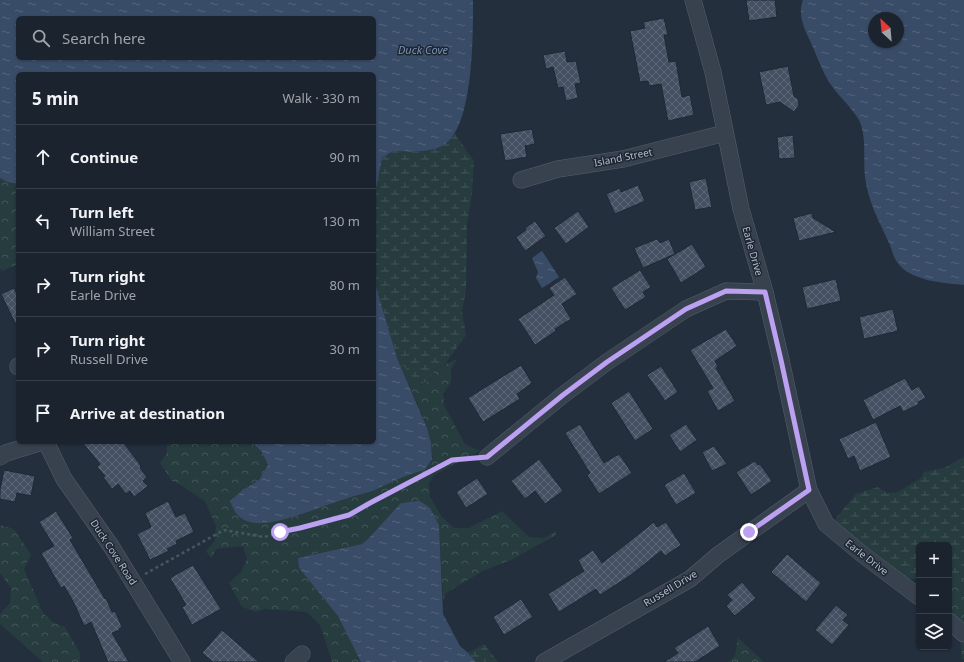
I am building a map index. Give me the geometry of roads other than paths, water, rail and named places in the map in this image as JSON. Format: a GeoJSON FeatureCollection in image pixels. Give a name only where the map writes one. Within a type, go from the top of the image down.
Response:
{"type":"FeatureCollection","features":[{"type":"Feature","properties":{"kind":"street","name":"Earle Drive"},"geometry":{"type":"LineString","coordinates":[[693,0],[713,72],[741,209],[765,292],[809,490],[826,524],[862,554],[916,595]]}},
{"type":"Feature","properties":{"kind":"street","name":"Island Street"},"geometry":{"type":"LineString","coordinates":[[521,180],[558,169],[623,159],[725,133]]}},
{"type":"Feature","properties":{"kind":"street"},"geometry":{"type":"LineString","coordinates":[[487,457],[563,395],[607,362],[686,309],[726,291],[765,292]]}},
{"type":"Feature","properties":{"kind":"street"},"geometry":{"type":"LineString","coordinates":[[0,457],[6,453],[35,444]]}},
{"type":"Feature","properties":{"kind":"street","name":"Duck Cove Road"},"geometry":{"type":"LineString","coordinates":[[47,444],[64,479],[111,546],[182,662]]}},
{"type":"Feature","properties":{"kind":"street","name":"Russell Drive"},"geometry":{"type":"LineString","coordinates":[[544,662],[690,578],[724,550],[809,490]]}},
{"type":"Feature","properties":{"kind":"street"},"geometry":{"type":"LineString","coordinates":[[952,624],[964,634]]}},
{"type":"Feature","properties":{"kind":"water","name":"Duck Cove"},"geometry":{"type":"Polygon","coordinates":[[[0,0],[473,0],[473,34],[470,78],[461,119],[454,135],[439,148],[405,152],[393,151],[382,158],[376,190],[376,72],[16,72],[16,184],[7,182],[0,178],[0,0]]]}},
{"type":"Feature","properties":{"kind":"water"},"geometry":{"type":"Polygon","coordinates":[[[803,0],[964,0],[964,285],[937,282],[918,277],[903,268],[896,260],[869,195],[865,177],[864,140],[859,120],[829,82],[804,26],[801,13],[803,0]]]}},
{"type":"Feature","properties":{"kind":"water"},"geometry":{"type":"Polygon","coordinates":[[[542,251],[559,277],[542,288],[536,278],[538,272],[532,258],[542,251]]]}},
{"type":"Feature","properties":{"kind":"water"},"geometry":{"type":"Polygon","coordinates":[[[376,287],[397,358],[427,428],[431,443],[432,459],[425,470],[406,476],[373,491],[298,515],[271,522],[250,522],[239,517],[230,501],[243,490],[259,480],[268,465],[262,452],[254,444],[376,444],[376,287]]]}},
{"type":"Feature","properties":{"kind":"water"},"geometry":{"type":"Polygon","coordinates":[[[420,501],[430,508],[439,525],[443,614],[460,646],[476,662],[361,662],[338,616],[299,568],[298,558],[362,544],[401,503],[420,501]]]}}]}
